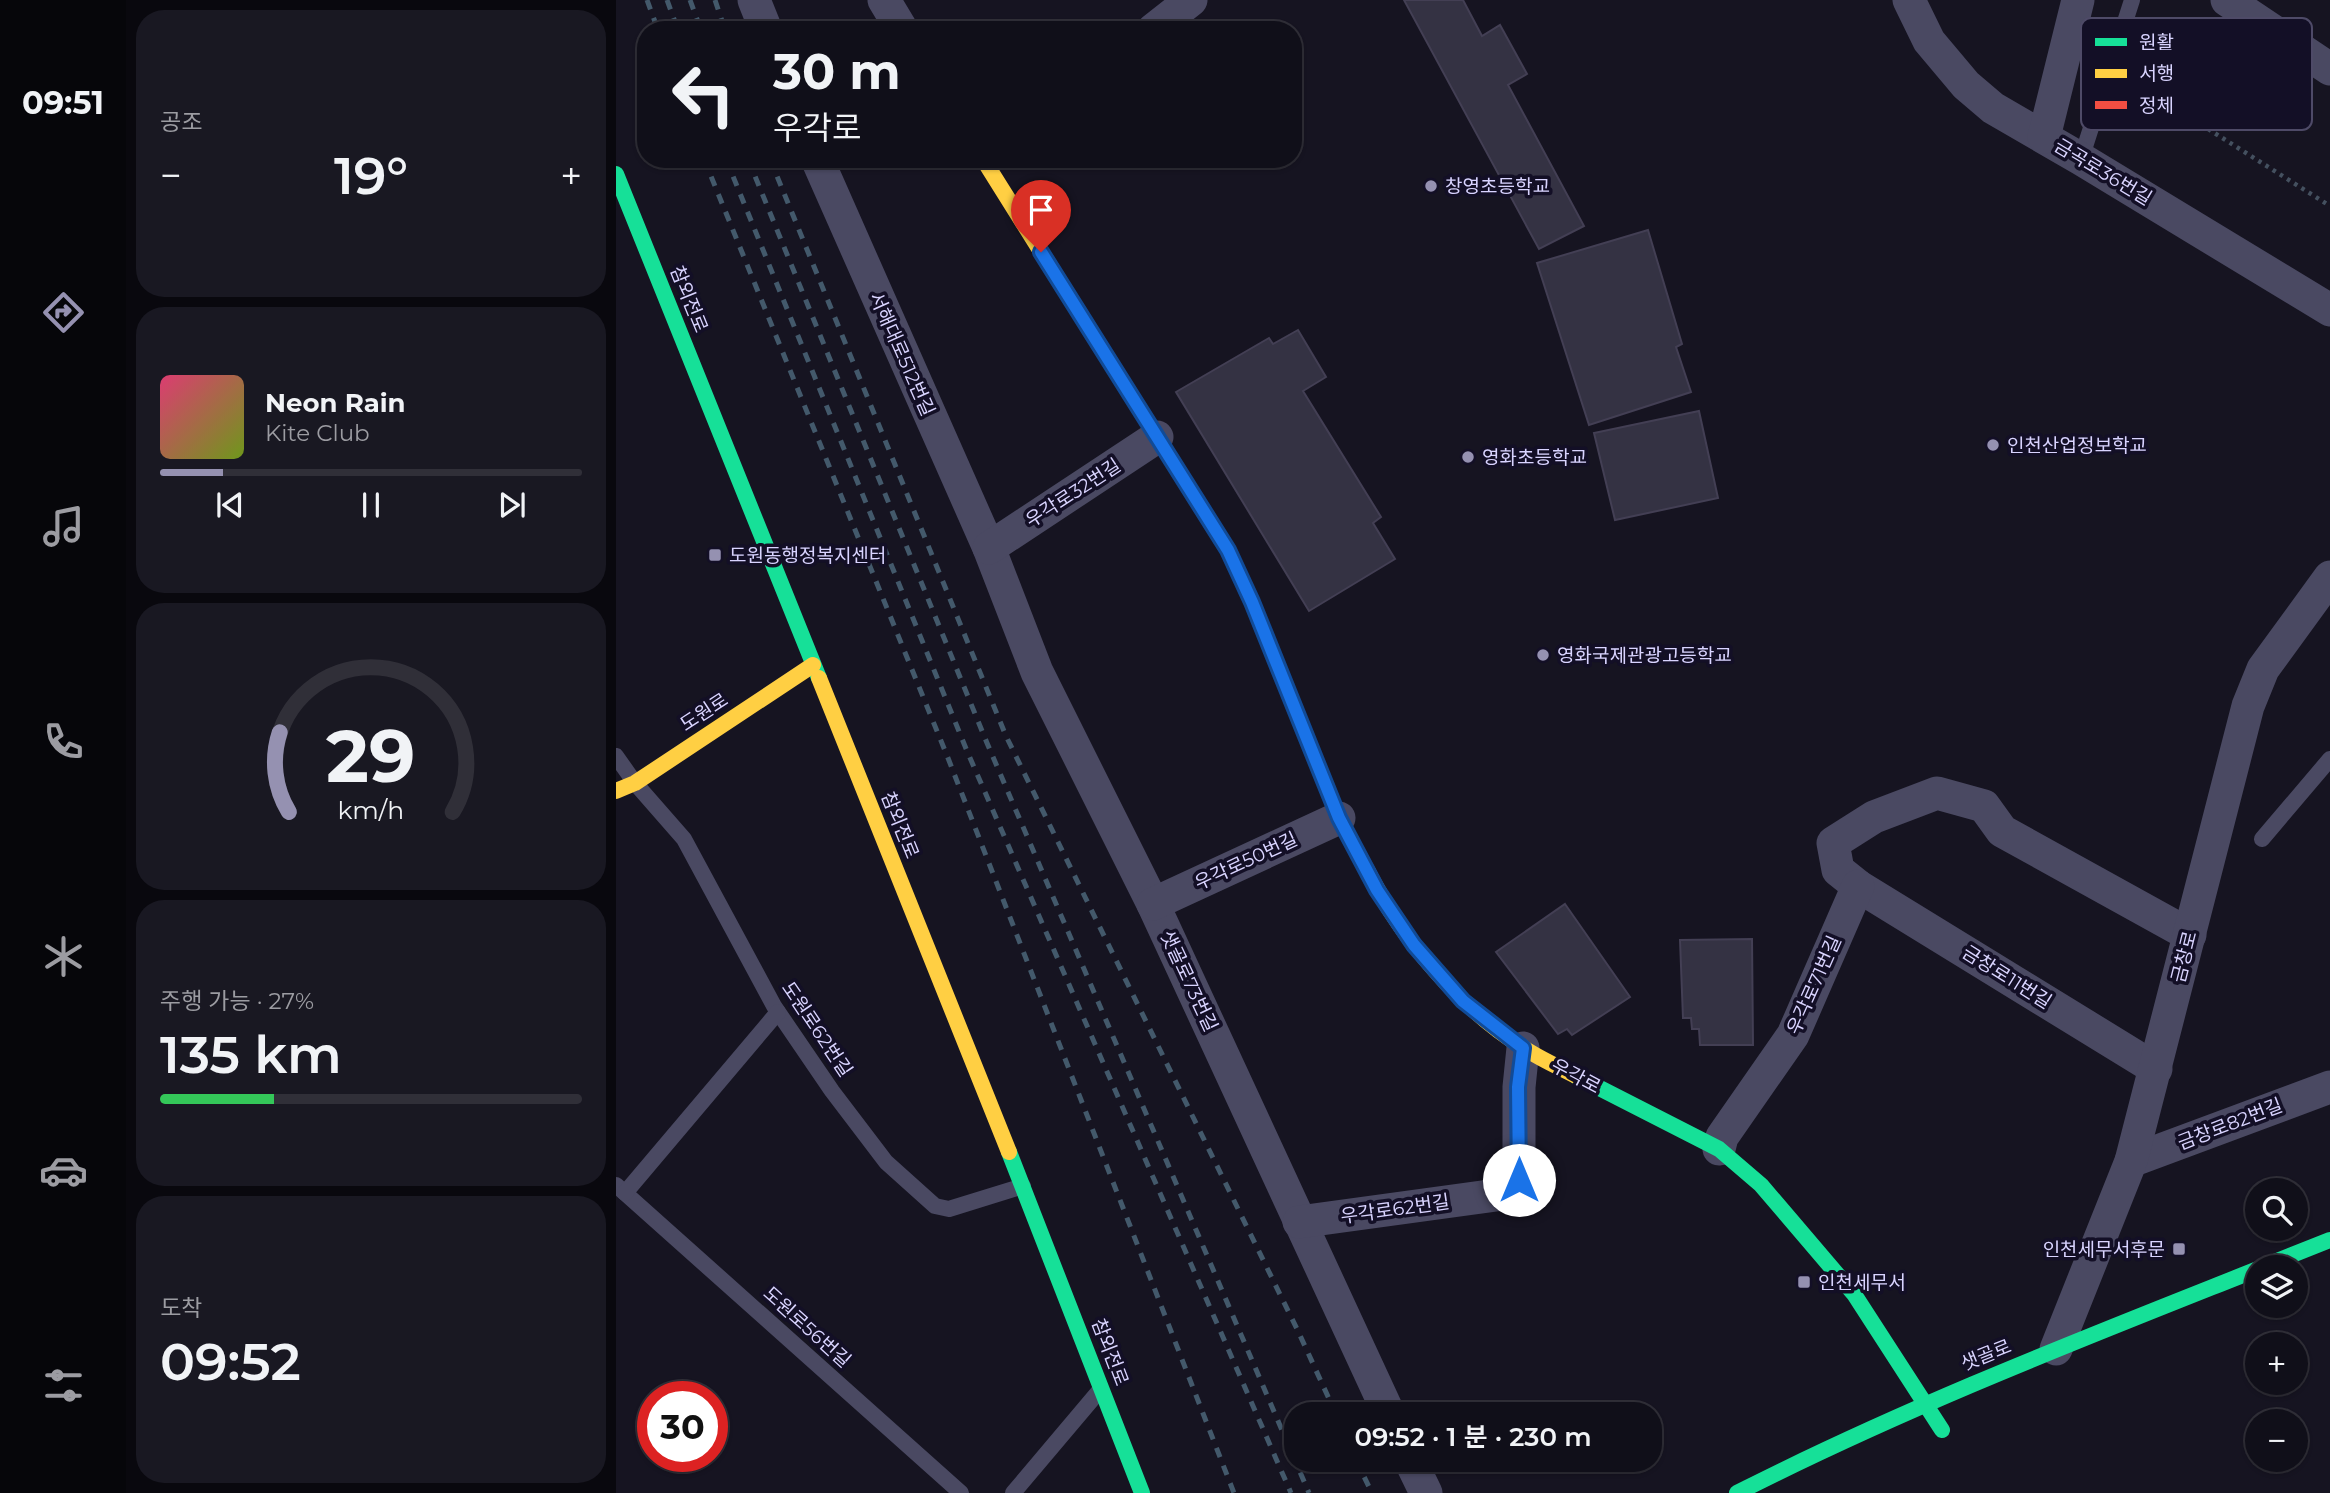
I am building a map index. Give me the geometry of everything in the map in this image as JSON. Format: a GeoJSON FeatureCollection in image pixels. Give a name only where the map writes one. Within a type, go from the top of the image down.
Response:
{"type":"FeatureCollection","features":[{"type":"Feature","properties":{"kind":"street"},"geometry":{"type":"LineString","coordinates":[[754,0],[762,21]]}},
{"type":"Feature","properties":{"kind":"street"},"geometry":{"type":"LineString","coordinates":[[884,0],[897,21]]}},
{"type":"Feature","properties":{"kind":"street"},"geometry":{"type":"LineString","coordinates":[[1164,21],[1191,0]]}},
{"type":"Feature","properties":{"kind":"street","name":"금곡로36번길"},"geometry":{"type":"LineString","coordinates":[[1909,0],[1929,41],[1966,85],[1993,108],[2330,310]]}},
{"type":"Feature","properties":{"kind":"street"},"geometry":{"type":"LineString","coordinates":[[2044,137],[2078,0]]}},
{"type":"Feature","properties":{"kind":"street"},"geometry":{"type":"LineString","coordinates":[[2227,0],[2254,18]]}},
{"type":"Feature","properties":{"kind":"street"},"geometry":{"type":"LineString","coordinates":[[2312,57],[2330,69]]}},
{"type":"Feature","properties":{"kind":"street","name":"서해대로512번길"},"geometry":{"type":"LineString","coordinates":[[821,168],[989,548]]}},
{"type":"Feature","properties":{"kind":"street","name":"우각로"},"geometry":{"type":"LineString","coordinates":[[989,168],[1233,561],[1339,818],[1377,890],[1414,945],[1463,1001],[1523,1048],[1718,1150],[1761,1185],[1853,1294],[1942,1430]]}},
{"type":"Feature","properties":{"kind":"street","name":"참외전로"},"geometry":{"type":"LineString","coordinates":[[617,182],[1023,1186],[1142,1493]]}},
{"type":"Feature","properties":{"kind":"street","name":"우각로32번길"},"geometry":{"type":"LineString","coordinates":[[989,548],[1157,437]]}},
{"type":"Feature","properties":{"kind":"street","name":"샛골로73번길"},"geometry":{"type":"LineString","coordinates":[[989,548],[1038,673],[1153,904],[1383,1402]]}},
{"type":"Feature","properties":{"kind":"street","name":"금창로"},"geometry":{"type":"LineString","coordinates":[[2056,1349],[2131,1161],[2248,706],[2263,669],[2330,577]]}},
{"type":"Feature","properties":{"kind":"street","name":"도원로"},"geometry":{"type":"LineString","coordinates":[[616,791],[635,783],[813,665]]}},
{"type":"Feature","properties":{"kind":"street","name":"금창로11번길"},"geometry":{"type":"LineString","coordinates":[[2156,1069],[1858,886],[1838,870],[1833,844],[1874,817],[1937,793],[1984,807],[2002,831],[2190,935]]}},
{"type":"Feature","properties":{"kind":"street","name":"우각로50번길"},"geometry":{"type":"LineString","coordinates":[[1153,904],[1339,818]]}},
{"type":"Feature","properties":{"kind":"street","name":"우각로71번길"},"geometry":{"type":"LineString","coordinates":[[1718,1150],[1721,1137],[1793,1035],[1858,886]]}},
{"type":"Feature","properties":{"kind":"street","name":"우각로62번길"},"geometry":{"type":"LineString","coordinates":[[1299,1222],[1511,1193],[1519,1180],[1518,1087],[1523,1048]]}},
{"type":"Feature","properties":{"kind":"street","name":"금창로82번길"},"geometry":{"type":"LineString","coordinates":[[2131,1161],[2330,1087]]}},
{"type":"Feature","properties":{"kind":"street","name":"샛골로"},"geometry":{"type":"LineString","coordinates":[[2292,1255],[2330,1240]]}},
{"type":"Feature","properties":{"kind":"street","name":"샛골로"},"geometry":{"type":"LineString","coordinates":[[1737,1493],[1793,1463],[1924,1403],[2245,1274]]}},
{"type":"Feature","properties":{"kind":"street"},"geometry":{"type":"LineString","coordinates":[[1416,1472],[1426,1493]]}},
{"type":"Feature","properties":{"kind":"lane"},"geometry":{"type":"LineString","coordinates":[[2126,18],[2132,0]]}},
{"type":"Feature","properties":{"kind":"lane"},"geometry":{"type":"LineString","coordinates":[[2081,159],[2090,130]]}},
{"type":"Feature","properties":{"kind":"lane","name":"도원로62번길"},"geometry":{"type":"LineString","coordinates":[[616,756],[635,783],[684,839],[778,1012],[832,1091],[886,1162],[935,1206],[949,1209],[1023,1186]]}},
{"type":"Feature","properties":{"kind":"lane"},"geometry":{"type":"LineString","coordinates":[[2262,839],[2330,759]]}},
{"type":"Feature","properties":{"kind":"lane","name":"도원로56번길"},"geometry":{"type":"LineString","coordinates":[[778,1012],[621,1189],[961,1493]]}},
{"type":"Feature","properties":{"kind":"lane"},"geometry":{"type":"LineString","coordinates":[[1013,1493],[1102,1388]]}},
{"type":"Feature","properties":{"kind":"path"},"geometry":{"type":"LineString","coordinates":[[2210,130],[2330,206]]}},
{"type":"Feature","properties":{"kind":"building"},"geometry":{"type":"Polygon","coordinates":[[[1404,0],[1463,0],[1482,36],[1500,25],[1527,74],[1508,85],[1584,226],[1539,249],[1404,0]]]}},
{"type":"Feature","properties":{"kind":"building"},"geometry":{"type":"Polygon","coordinates":[[[1648,230],[1682,344],[1676,347],[1691,392],[1589,425],[1537,263],[1648,230]]]}},
{"type":"Feature","properties":{"kind":"building"},"geometry":{"type":"Polygon","coordinates":[[[1298,330],[1326,377],[1303,391],[1381,517],[1373,523],[1395,559],[1309,611],[1176,392],[1269,338],[1273,344],[1298,330]]]}},
{"type":"Feature","properties":{"kind":"building"},"geometry":{"type":"Polygon","coordinates":[[[1699,411],[1718,498],[1615,520],[1594,433],[1699,411]]]}},
{"type":"Feature","properties":{"kind":"building"},"geometry":{"type":"Polygon","coordinates":[[[1565,904],[1630,997],[1572,1035],[1567,1029],[1558,1034],[1496,952],[1565,904]]]}},
{"type":"Feature","properties":{"kind":"building"},"geometry":{"type":"Polygon","coordinates":[[[1752,939],[1753,1045],[1700,1045],[1699,1029],[1692,1029],[1691,1018],[1683,1018],[1680,940],[1752,939]]]}},
{"type":"Feature","properties":{"kind":"railway"},"geometry":{"type":"LineString","coordinates":[[647,0],[655,21]]}},
{"type":"Feature","properties":{"kind":"railway"},"geometry":{"type":"LineString","coordinates":[[667,0],[675,21]]}},
{"type":"Feature","properties":{"kind":"railway"},"geometry":{"type":"LineString","coordinates":[[690,0],[698,21]]}},
{"type":"Feature","properties":{"kind":"railway"},"geometry":{"type":"LineString","coordinates":[[715,0],[722,21]]}},
{"type":"Feature","properties":{"kind":"railway"},"geometry":{"type":"LineString","coordinates":[[708,168],[948,758],[1234,1493]]}},
{"type":"Feature","properties":{"kind":"railway"},"geometry":{"type":"LineString","coordinates":[[730,168],[967,751],[1291,1493]]}},
{"type":"Feature","properties":{"kind":"railway"},"geometry":{"type":"LineString","coordinates":[[752,168],[987,743],[1309,1493]]}},
{"type":"Feature","properties":{"kind":"railway"},"geometry":{"type":"LineString","coordinates":[[774,168],[1006,736],[1331,1402]]}},
{"type":"Feature","properties":{"kind":"railway"},"geometry":{"type":"LineString","coordinates":[[1362,1472],[1372,1493]]}},
{"type":"Feature","properties":{"kind":"traffic: fast"},"geometry":{"type":"LineString","coordinates":[[616,174],[819,678]]}},
{"type":"Feature","properties":{"kind":"traffic: fast"},"geometry":{"type":"LineString","coordinates":[[1576,1076],[1719,1149],[1761,1185],[1854,1294],[1942,1430]]}},
{"type":"Feature","properties":{"kind":"traffic: fast"},"geometry":{"type":"LineString","coordinates":[[1009,1152],[1142,1493]]}},
{"type":"Feature","properties":{"kind":"traffic: fast"},"geometry":{"type":"LineString","coordinates":[[2292,1255],[2330,1240]]}},
{"type":"Feature","properties":{"kind":"traffic: fast"},"geometry":{"type":"LineString","coordinates":[[1737,1493],[1930,1403],[2245,1274]]}},
{"type":"Feature","properties":{"kind":"traffic: slow"},"geometry":{"type":"LineString","coordinates":[[989,168],[1228,550],[1252,602]]}},
{"type":"Feature","properties":{"kind":"traffic: slow"},"geometry":{"type":"LineString","coordinates":[[616,791],[635,783],[813,665]]}},
{"type":"Feature","properties":{"kind":"traffic: slow"},"geometry":{"type":"LineString","coordinates":[[819,678],[1009,1152]]}},
{"type":"Feature","properties":{"kind":"traffic: slow"},"geometry":{"type":"LineString","coordinates":[[1368,872],[1415,946],[1455,993],[1500,1032],[1536,1056],[1576,1076]]}},
{"type":"Feature","properties":{"kind":"traffic: jam"},"geometry":{"type":"LineString","coordinates":[[1252,602],[1339,818],[1368,872]]}},
{"type":"Feature","properties":{"kind":"place","name":"창영초등학교"},"geometry":{"type":"Point","coordinates":[1431,186]}},
{"type":"Feature","properties":{"kind":"place","name":"인천산업정보학교"},"geometry":{"type":"Point","coordinates":[1993,445]}},
{"type":"Feature","properties":{"kind":"place","name":"영화초등학교"},"geometry":{"type":"Point","coordinates":[1468,457]}},
{"type":"Feature","properties":{"kind":"place","name":"도원동행정복지센터"},"geometry":{"type":"Point","coordinates":[715,555]}},
{"type":"Feature","properties":{"kind":"place","name":"영화국제관광고등학교"},"geometry":{"type":"Point","coordinates":[1543,655]}},
{"type":"Feature","properties":{"kind":"place","name":"인천세무서후문"},"geometry":{"type":"Point","coordinates":[2179,1249]}},
{"type":"Feature","properties":{"kind":"place","name":"인천세무서"},"geometry":{"type":"Point","coordinates":[1804,1282]}},
{"type":"Feature","properties":{"kind":"route"},"geometry":{"type":"LineString","coordinates":[[1041,252],[1228,550],[1252,602],[1339,818],[1377,890],[1414,945],[1463,1001],[1523,1048],[1518,1087],[1519,1180]]}}]}
